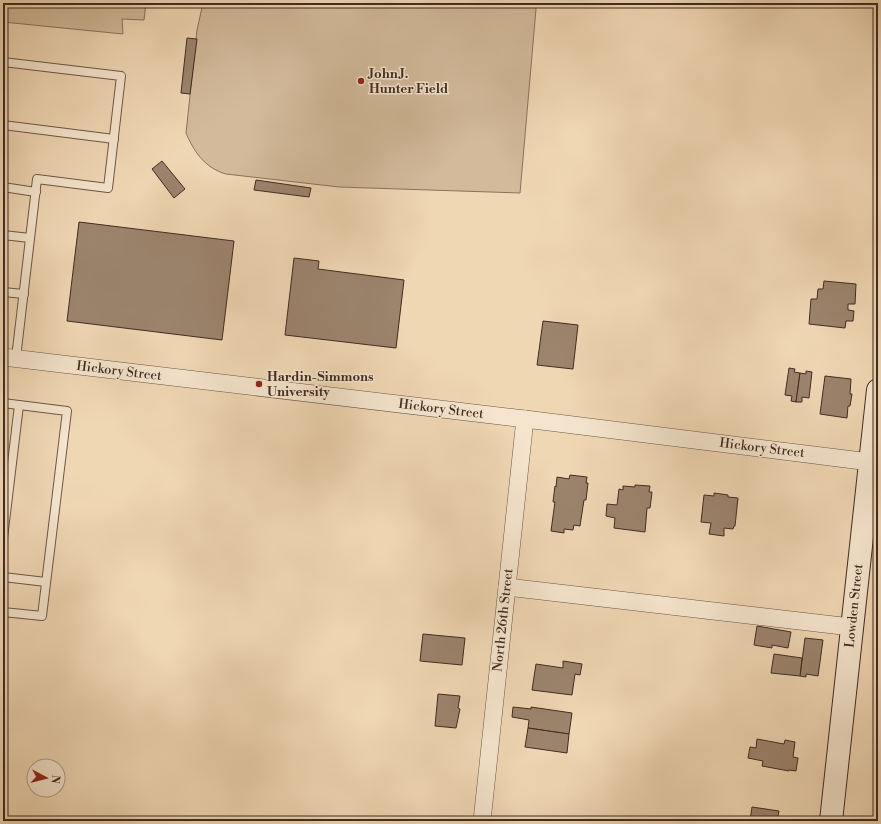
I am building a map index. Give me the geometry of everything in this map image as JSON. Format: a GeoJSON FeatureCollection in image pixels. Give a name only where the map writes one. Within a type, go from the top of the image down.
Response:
{"type":"FeatureCollection","features":[{"type":"Feature","properties":{"kind":"street","name":"Hickory Street"},"geometry":{"type":"LineString","coordinates":[[9,358],[874,462]]}},
{"type":"Feature","properties":{"kind":"street","name":"Lowden Street"},"geometry":{"type":"LineString","coordinates":[[831,821],[852,627],[874,462],[878,390]]}},
{"type":"Feature","properties":{"kind":"street","name":"North 26th Street"},"geometry":{"type":"LineString","coordinates":[[482,821],[525,419]]}},
{"type":"Feature","properties":{"kind":"street"},"geometry":{"type":"LineString","coordinates":[[507,587],[852,627]]}},
{"type":"Feature","properties":{"kind":"lane"},"geometry":{"type":"LineString","coordinates":[[3,62],[121,76],[108,188],[37,179],[24,294],[9,358]]}},
{"type":"Feature","properties":{"kind":"lane"},"geometry":{"type":"LineString","coordinates":[[3,125],[114,139]]}},
{"type":"Feature","properties":{"kind":"lane"},"geometry":{"type":"LineString","coordinates":[[3,187],[36,192]]}},
{"type":"Feature","properties":{"kind":"lane"},"geometry":{"type":"LineString","coordinates":[[3,235],[30,238]]}},
{"type":"Feature","properties":{"kind":"lane"},"geometry":{"type":"LineString","coordinates":[[3,292],[24,294]]}},
{"type":"Feature","properties":{"kind":"lane"},"geometry":{"type":"LineString","coordinates":[[3,403],[68,411],[42,616],[3,612]]}},
{"type":"Feature","properties":{"kind":"lane"},"geometry":{"type":"LineString","coordinates":[[3,538],[19,405]]}},
{"type":"Feature","properties":{"kind":"lane"},"geometry":{"type":"LineString","coordinates":[[3,577],[46,582]]}},
{"type":"Feature","properties":{"kind":"shaded area"},"geometry":{"type":"Polygon","coordinates":[[[3,3],[146,3],[144,20],[122,19],[123,34],[3,22],[3,3]]]}},
{"type":"Feature","properties":{"kind":"shaded area","name":"John J. Hunter Field"},"geometry":{"type":"Polygon","coordinates":[[[203,3],[535,3],[536,9],[520,193],[339,187],[226,174],[214,169],[209,166],[197,153],[186,133],[197,30],[203,3]]]}},
{"type":"Feature","properties":{"kind":"building"},"geometry":{"type":"Polygon","coordinates":[[[187,38],[197,39],[190,94],[181,93],[187,38]]]}},
{"type":"Feature","properties":{"kind":"building"},"geometry":{"type":"Polygon","coordinates":[[[162,161],[185,189],[174,198],[152,169],[162,161]]]}},
{"type":"Feature","properties":{"kind":"building"},"geometry":{"type":"Polygon","coordinates":[[[256,180],[311,188],[309,197],[254,190],[256,180]]]}},
{"type":"Feature","properties":{"kind":"building"},"geometry":{"type":"Polygon","coordinates":[[[79,222],[234,241],[222,340],[67,321],[79,222]]]}},
{"type":"Feature","properties":{"kind":"building"},"geometry":{"type":"Polygon","coordinates":[[[294,258],[319,261],[318,269],[404,280],[396,348],[285,335],[294,258]]]}},
{"type":"Feature","properties":{"kind":"building"},"geometry":{"type":"Polygon","coordinates":[[[824,281],[856,284],[855,304],[848,304],[848,310],[854,311],[853,321],[846,321],[845,328],[809,324],[811,299],[817,299],[818,289],[823,289],[824,281]]]}},
{"type":"Feature","properties":{"kind":"building"},"geometry":{"type":"Polygon","coordinates":[[[543,321],[578,325],[573,369],[537,365],[543,321]]]}},
{"type":"Feature","properties":{"kind":"building"},"geometry":{"type":"Polygon","coordinates":[[[789,368],[795,369],[794,372],[800,373],[796,402],[791,401],[792,396],[785,395],[789,368]]]}},
{"type":"Feature","properties":{"kind":"building"},"geometry":{"type":"Polygon","coordinates":[[[806,371],[812,372],[809,398],[802,397],[802,402],[796,402],[800,373],[806,374],[806,371]]]}},
{"type":"Feature","properties":{"kind":"building"},"geometry":{"type":"Polygon","coordinates":[[[825,376],[851,379],[850,394],[852,394],[850,406],[848,406],[847,418],[820,414],[825,376]]]}},
{"type":"Feature","properties":{"kind":"building"},"geometry":{"type":"Polygon","coordinates":[[[570,475],[587,477],[586,483],[588,483],[586,500],[584,500],[580,526],[574,525],[573,530],[564,529],[564,533],[551,531],[555,502],[553,502],[557,477],[569,479],[570,475]]]}},
{"type":"Feature","properties":{"kind":"building"},"geometry":{"type":"Polygon","coordinates":[[[635,485],[650,486],[649,492],[652,492],[650,508],[647,508],[645,532],[614,528],[615,518],[606,516],[607,504],[617,505],[619,489],[623,490],[623,486],[635,487],[635,485]]]}},
{"type":"Feature","properties":{"kind":"building"},"geometry":{"type":"Polygon","coordinates":[[[714,493],[738,498],[735,526],[733,529],[724,528],[724,536],[709,534],[711,523],[701,522],[704,495],[714,496],[714,493]]]}},
{"type":"Feature","properties":{"kind":"building"},"geometry":{"type":"Polygon","coordinates":[[[757,626],[791,632],[788,648],[772,645],[772,648],[754,645],[757,626]]]}},
{"type":"Feature","properties":{"kind":"building"},"geometry":{"type":"Polygon","coordinates":[[[423,634],[465,638],[462,665],[420,661],[423,634]]]}},
{"type":"Feature","properties":{"kind":"building"},"geometry":{"type":"Polygon","coordinates":[[[805,638],[823,640],[818,676],[806,674],[806,677],[800,676],[805,638]]]}},
{"type":"Feature","properties":{"kind":"building"},"geometry":{"type":"Polygon","coordinates":[[[774,654],[802,658],[800,676],[771,673],[774,654]]]}},
{"type":"Feature","properties":{"kind":"building"},"geometry":{"type":"Polygon","coordinates":[[[563,661],[582,664],[580,675],[575,674],[572,695],[532,690],[536,664],[563,668],[563,661]]]}},
{"type":"Feature","properties":{"kind":"building"},"geometry":{"type":"Polygon","coordinates":[[[438,694],[460,696],[458,708],[460,709],[456,728],[435,726],[438,694]]]}},
{"type":"Feature","properties":{"kind":"building"},"geometry":{"type":"Polygon","coordinates":[[[513,707],[531,709],[531,707],[572,713],[569,734],[528,728],[529,720],[512,717],[513,707]]]}},
{"type":"Feature","properties":{"kind":"building"},"geometry":{"type":"Polygon","coordinates":[[[528,728],[569,734],[567,753],[525,747],[528,728]]]}},
{"type":"Feature","properties":{"kind":"building"},"geometry":{"type":"Polygon","coordinates":[[[757,739],[784,744],[785,740],[795,742],[793,757],[798,758],[796,771],[762,766],[763,761],[748,758],[750,747],[756,748],[757,739]]]}},
{"type":"Feature","properties":{"kind":"building"},"geometry":{"type":"Polygon","coordinates":[[[752,807],[779,811],[777,821],[750,821],[752,807]]]}},
{"type":"Feature","properties":{"kind":"place","name":"John J. Hunter Field"},"geometry":{"type":"Point","coordinates":[361,81]}},
{"type":"Feature","properties":{"kind":"place","name":"Hardin-Simmons University"},"geometry":{"type":"Point","coordinates":[259,384]}}]}
